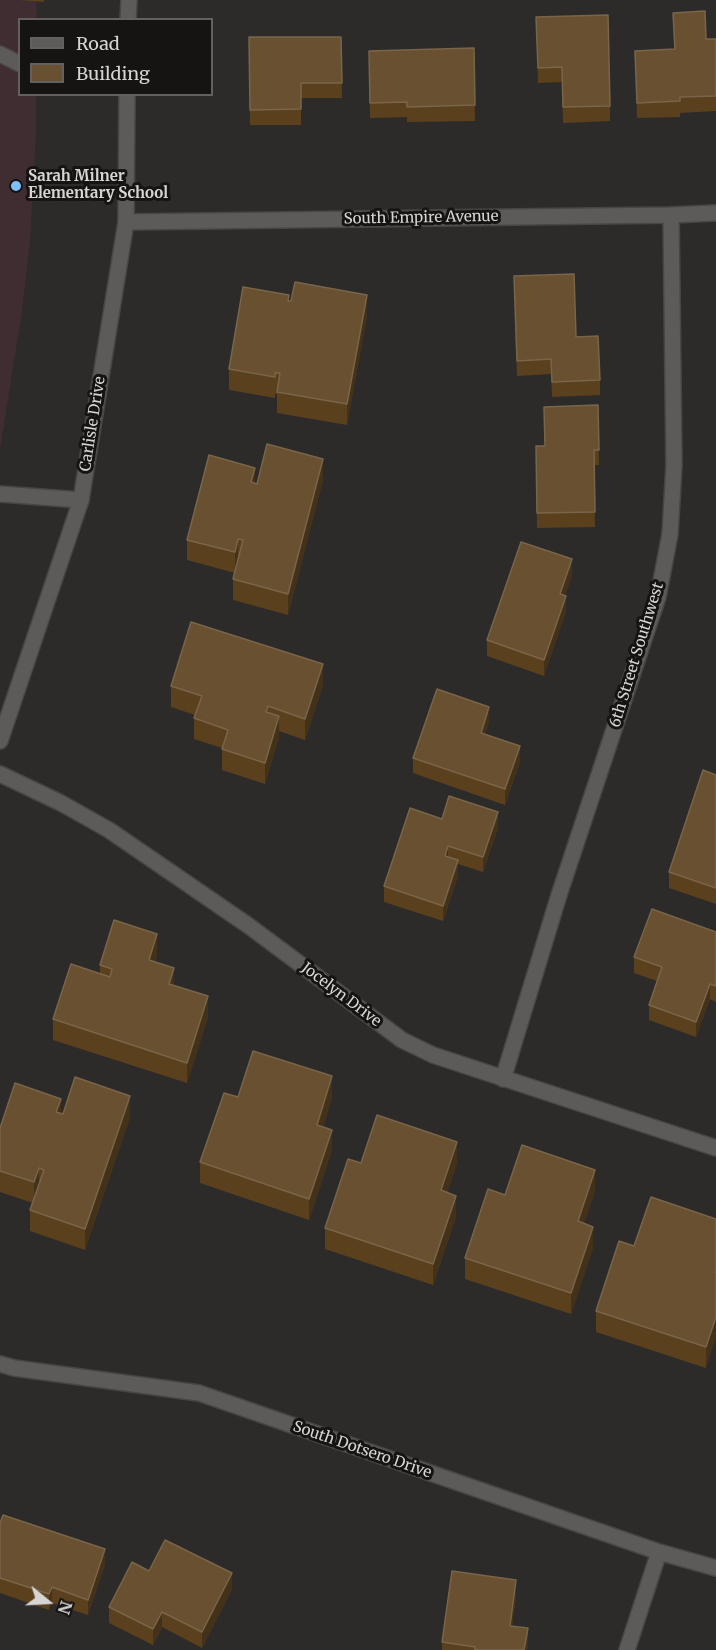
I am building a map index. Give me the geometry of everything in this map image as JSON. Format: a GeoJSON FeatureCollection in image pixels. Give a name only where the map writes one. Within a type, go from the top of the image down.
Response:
{"type":"FeatureCollection","features":[{"type":"Feature","properties":{"kind":"street"},"geometry":{"type":"LineString","coordinates":[[128,18],[129,0]]}},
{"type":"Feature","properties":{"kind":"street"},"geometry":{"type":"LineString","coordinates":[[0,54],[18,63]]}},
{"type":"Feature","properties":{"kind":"street","name":"Carlisle Drive"},"geometry":{"type":"LineString","coordinates":[[0,741],[81,500],[126,222],[127,96]]}},
{"type":"Feature","properties":{"kind":"street","name":"South Empire Avenue"},"geometry":{"type":"LineString","coordinates":[[126,222],[716,213]]}},
{"type":"Feature","properties":{"kind":"street","name":"6th Street Southwest"},"geometry":{"type":"LineString","coordinates":[[503,1079],[559,895],[658,597],[670,534],[674,465],[670,215]]}},
{"type":"Feature","properties":{"kind":"street"},"geometry":{"type":"LineString","coordinates":[[0,494],[81,500]]}},
{"type":"Feature","properties":{"kind":"street","name":"Jocelyn Drive"},"geometry":{"type":"LineString","coordinates":[[0,774],[61,803],[109,830],[249,926],[402,1040],[433,1055],[716,1148]]}},
{"type":"Feature","properties":{"kind":"street","name":"South Dotsero Drive"},"geometry":{"type":"LineString","coordinates":[[0,1364],[14,1368],[199,1394],[659,1552],[716,1568]]}},
{"type":"Feature","properties":{"kind":"street"},"geometry":{"type":"LineString","coordinates":[[627,1650],[659,1552]]}},
{"type":"Feature","properties":{"kind":"shaded area","name":"Sarah Milner Elementary School"},"geometry":{"type":"Polygon","coordinates":[[[0,0],[36,0],[37,18],[18,18],[18,96],[36,96],[36,133],[30,240],[22,311],[0,449],[0,0]]]}},
{"type":"Feature","properties":{"kind":"building"},"geometry":{"type":"Polygon","coordinates":[[[705,11],[706,39],[716,39],[716,96],[680,97],[680,101],[637,103],[635,51],[675,49],[673,13],[705,11]]]}},
{"type":"Feature","properties":{"kind":"building"},"geometry":{"type":"Polygon","coordinates":[[[608,15],[610,106],[563,107],[562,67],[538,68],[536,17],[608,15]]]}},
{"type":"Feature","properties":{"kind":"building"},"geometry":{"type":"Polygon","coordinates":[[[249,37],[341,37],[342,83],[301,83],[301,109],[250,110],[249,37]]]}},
{"type":"Feature","properties":{"kind":"building"},"geometry":{"type":"Polygon","coordinates":[[[474,48],[475,105],[407,107],[407,102],[370,103],[369,51],[474,48]]]}},
{"type":"Feature","properties":{"kind":"building"},"geometry":{"type":"Polygon","coordinates":[[[574,274],[576,337],[598,336],[600,380],[552,382],[551,359],[517,361],[514,276],[574,274]]]}},
{"type":"Feature","properties":{"kind":"building"},"geometry":{"type":"Polygon","coordinates":[[[295,282],[367,295],[347,404],[277,392],[280,373],[275,373],[275,377],[229,369],[243,287],[289,295],[288,301],[291,301],[295,282]]]}},
{"type":"Feature","properties":{"kind":"building"},"geometry":{"type":"Polygon","coordinates":[[[598,405],[599,450],[594,450],[595,512],[537,513],[536,446],[545,446],[544,407],[598,405]]]}},
{"type":"Feature","properties":{"kind":"building"},"geometry":{"type":"Polygon","coordinates":[[[267,444],[323,459],[288,594],[233,579],[243,540],[238,539],[235,552],[187,540],[209,455],[255,468],[251,482],[257,484],[267,444]]]}},
{"type":"Feature","properties":{"kind":"building"},"geometry":{"type":"Polygon","coordinates":[[[521,542],[572,559],[560,594],[566,596],[544,660],[487,640],[521,542]]]}},
{"type":"Feature","properties":{"kind":"building"},"geometry":{"type":"Polygon","coordinates":[[[191,622],[323,664],[305,719],[268,706],[266,712],[279,716],[265,763],[222,749],[228,730],[194,718],[202,696],[171,686],[191,622]]]}},
{"type":"Feature","properties":{"kind":"building"},"geometry":{"type":"Polygon","coordinates":[[[437,689],[489,707],[481,733],[520,746],[505,789],[413,758],[437,689]]]}},
{"type":"Feature","properties":{"kind":"building"},"geometry":{"type":"Polygon","coordinates":[[[703,770],[716,775],[716,888],[669,872],[703,770]]]}},
{"type":"Feature","properties":{"kind":"building"},"geometry":{"type":"Polygon","coordinates":[[[449,796],[498,812],[483,857],[448,846],[445,856],[458,860],[443,906],[384,886],[410,808],[442,819],[449,796]]]}},
{"type":"Feature","properties":{"kind":"building"},"geometry":{"type":"Polygon","coordinates":[[[652,909],[716,932],[716,986],[710,984],[696,1022],[649,1005],[662,967],[634,957],[652,909]]]}},
{"type":"Feature","properties":{"kind":"building"},"geometry":{"type":"Polygon","coordinates":[[[114,920],[157,934],[149,960],[174,968],[169,984],[208,996],[187,1063],[53,1019],[71,964],[110,977],[112,969],[100,965],[114,920]]]}},
{"type":"Feature","properties":{"kind":"building"},"geometry":{"type":"Polygon","coordinates":[[[253,1051],[332,1076],[317,1125],[332,1130],[309,1199],[200,1162],[224,1093],[238,1097],[253,1051]]]}},
{"type":"Feature","properties":{"kind":"building"},"geometry":{"type":"Polygon","coordinates":[[[75,1077],[130,1096],[85,1229],[30,1210],[44,1170],[39,1168],[34,1182],[0,1171],[0,1128],[15,1083],[61,1099],[56,1112],[63,1114],[75,1077]]]}},
{"type":"Feature","properties":{"kind":"building"},"geometry":{"type":"Polygon","coordinates":[[[377,1115],[457,1142],[441,1190],[456,1196],[433,1264],[325,1228],[348,1159],[361,1163],[377,1115]]]}},
{"type":"Feature","properties":{"kind":"building"},"geometry":{"type":"Polygon","coordinates":[[[522,1145],[595,1170],[578,1221],[593,1227],[571,1293],[465,1258],[488,1189],[505,1195],[522,1145]]]}},
{"type":"Feature","properties":{"kind":"building"},"geometry":{"type":"Polygon","coordinates":[[[651,1197],[716,1219],[716,1317],[706,1347],[596,1311],[619,1241],[634,1246],[651,1197]]]}},
{"type":"Feature","properties":{"kind":"building"},"geometry":{"type":"Polygon","coordinates":[[[3,1515],[105,1549],[88,1600],[52,1587],[49,1594],[0,1578],[0,1523],[3,1515]]]}},
{"type":"Feature","properties":{"kind":"building"},"geometry":{"type":"Polygon","coordinates":[[[165,1540],[232,1573],[202,1632],[162,1612],[153,1629],[109,1607],[132,1562],[149,1571],[165,1540]]]}},
{"type":"Feature","properties":{"kind":"building"},"geometry":{"type":"Polygon","coordinates":[[[452,1571],[516,1580],[510,1626],[528,1628],[524,1650],[475,1650],[475,1647],[442,1642],[452,1571]]]}},
{"type":"Feature","properties":{"kind":"place","name":"Sarah Milner Elementary School"},"geometry":{"type":"Point","coordinates":[16,186]}}]}
